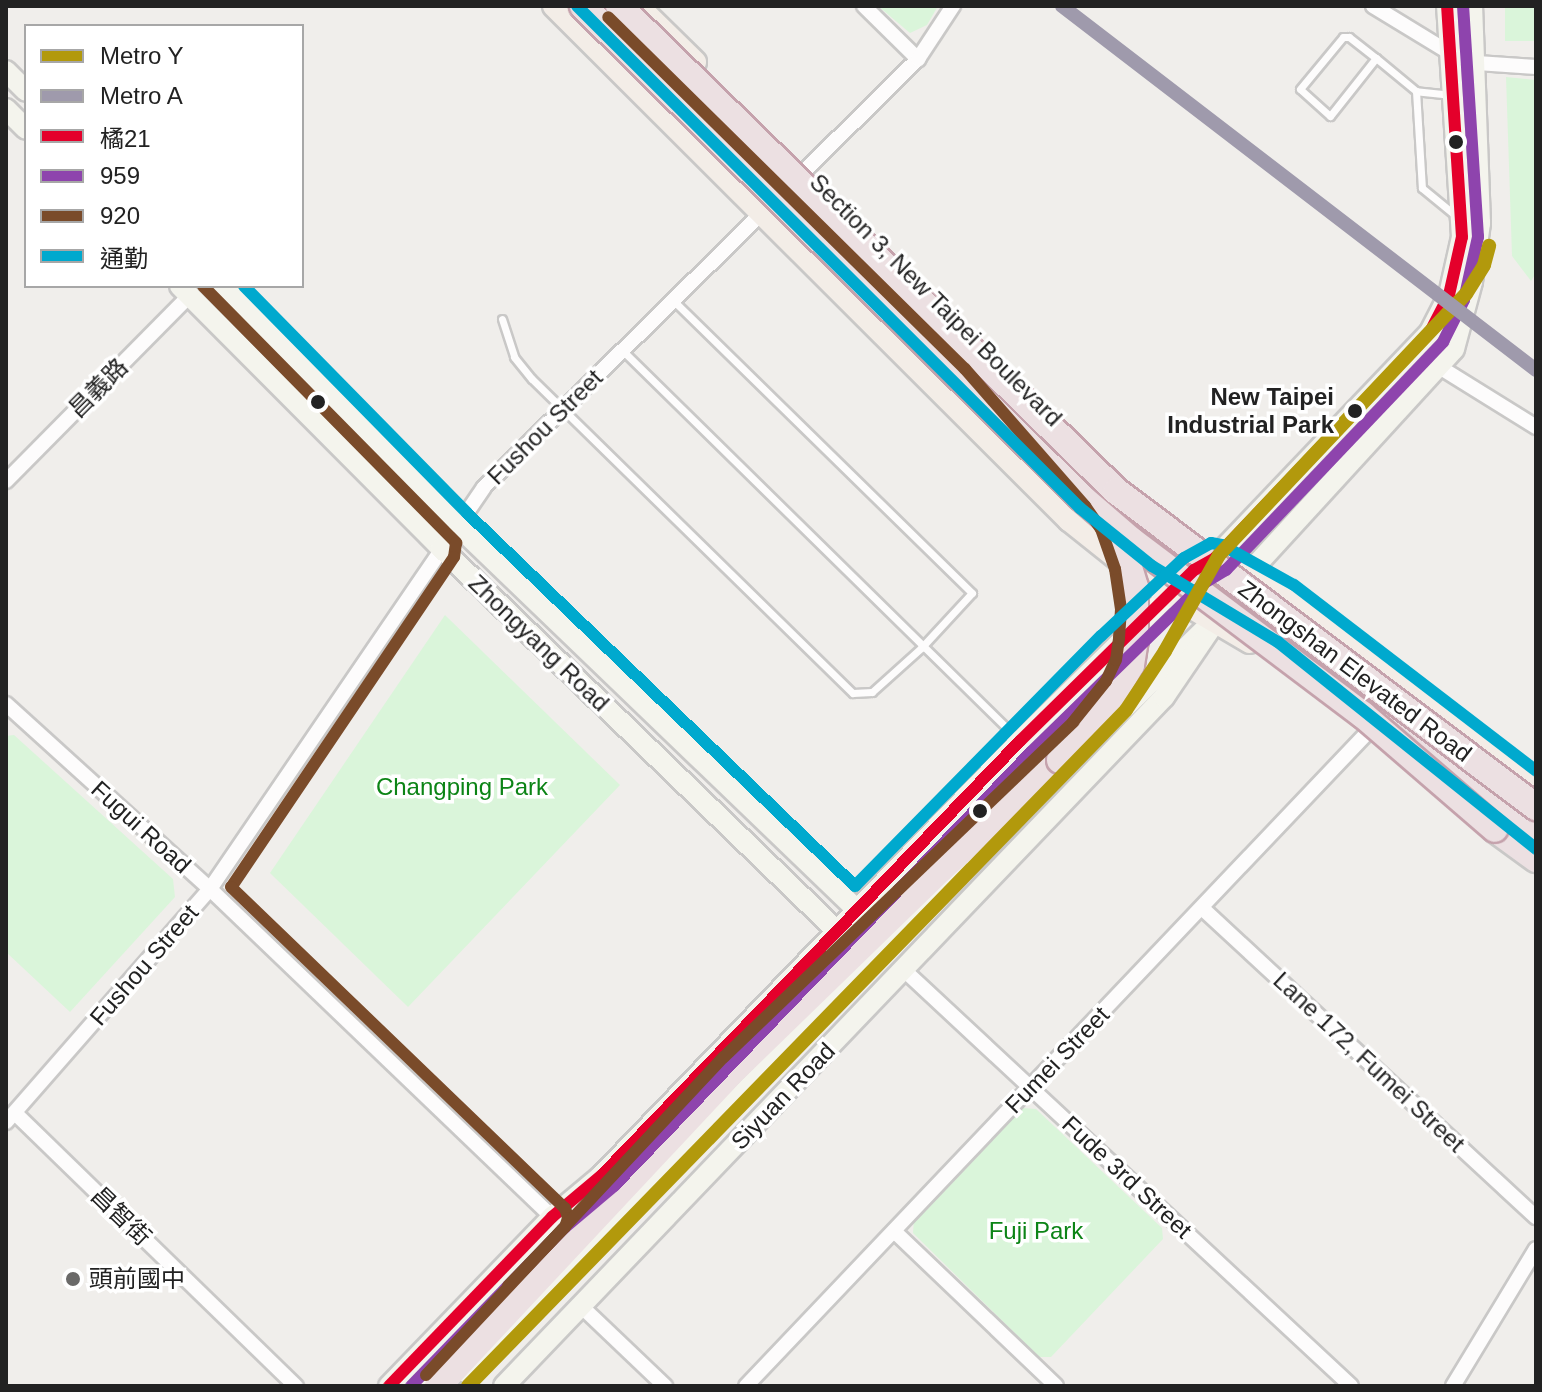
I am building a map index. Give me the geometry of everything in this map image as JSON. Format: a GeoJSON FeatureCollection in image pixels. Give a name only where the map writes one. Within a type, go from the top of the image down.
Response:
{"type":"FeatureCollection","features":[{"type":"Feature","properties":{"kind":"highway","name":"Zhongshan Elevated Road"},"geometry":{"type":"LineString","coordinates":[[583,6],[1081,497],[1142,548],[1317,678],[1495,829],[1536,859]]}},
{"type":"Feature","properties":{"kind":"highway","name":"Zhongshan Elevated Road"},"geometry":{"type":"LineString","coordinates":[[619,6],[977,358],[1137,508],[1536,807]]}},
{"type":"Feature","properties":{"kind":"highway"},"geometry":{"type":"LineString","coordinates":[[438,1386],[724,1081],[941,869],[1060,760],[1120,689],[1131,665],[1137,608],[1124,544],[1098,496],[977,358]]}},
{"type":"Feature","properties":{"kind":"highway"},"geometry":{"type":"LineString","coordinates":[[1204,564],[1242,583],[1456,772],[1536,834]]}},
{"type":"Feature","properties":{"kind":"main road"},"geometry":{"type":"LineString","coordinates":[[554,6],[1069,520],[1116,560],[1169,596],[1268,655],[1536,869]]}},
{"type":"Feature","properties":{"kind":"main road","name":"Section 3, New Taipei Boulevard"},"geometry":{"type":"LineString","coordinates":[[600,6],[1108,501],[1204,564]]}},
{"type":"Feature","properties":{"kind":"main road","name":"Section 3, New Taipei Boulevard"},"geometry":{"type":"LineString","coordinates":[[638,6],[1204,564],[1214,621]]}},
{"type":"Feature","properties":{"kind":"main road"},"geometry":{"type":"LineString","coordinates":[[389,1386],[552,1217],[602,1175],[855,908],[1020,741],[1204,564],[1430,332],[1449,295],[1458,265],[1461,220],[1447,6]]}},
{"type":"Feature","properties":{"kind":"main road","name":"Siyuan Road"},"geometry":{"type":"LineString","coordinates":[[504,1386],[1164,697],[1242,583],[1441,368],[1454,349],[1462,329],[1480,223],[1477,63],[1472,6]]}},
{"type":"Feature","properties":{"kind":"main road"},"geometry":{"type":"LineString","coordinates":[[6,71],[24,89]]}},
{"type":"Feature","properties":{"kind":"main road"},"geometry":{"type":"LineString","coordinates":[[6,109],[24,127]]}},
{"type":"Feature","properties":{"kind":"main road","name":"Zhongyang Road"},"geometry":{"type":"LineString","coordinates":[[224,288],[456,524],[855,908]]}},
{"type":"Feature","properties":{"kind":"main road","name":"Zhongyang Road"},"geometry":{"type":"LineString","coordinates":[[184,291],[441,548],[835,929]]}},
{"type":"Feature","properties":{"kind":"main road"},"geometry":{"type":"LineString","coordinates":[[1242,583],[1285,598],[1536,791]]}},
{"type":"Feature","properties":{"kind":"main road","name":"Siyuan Road"},"geometry":{"type":"LineString","coordinates":[[454,1386],[1180,650],[1214,621]]}},
{"type":"Feature","properties":{"kind":"main road"},"geometry":{"type":"LineString","coordinates":[[413,1386],[559,1233],[602,1175]]}},
{"type":"Feature","properties":{"kind":"street"},"geometry":{"type":"LineString","coordinates":[[864,6],[918,59]]}},
{"type":"Feature","properties":{"kind":"street","name":"Fushou Street"},"geometry":{"type":"LineString","coordinates":[[10,1118],[210,889],[484,487],[918,59],[953,6]]}},
{"type":"Feature","properties":{"kind":"street"},"geometry":{"type":"LineString","coordinates":[[1373,6],[1450,53],[1477,63],[1536,67]]}},
{"type":"Feature","properties":{"kind":"street","name":"昌義路"},"geometry":{"type":"LineString","coordinates":[[6,481],[184,291]]}},
{"type":"Feature","properties":{"kind":"street"},"geometry":{"type":"LineString","coordinates":[[1441,368],[1536,427]]}},
{"type":"Feature","properties":{"kind":"street","name":"Fugui Road"},"geometry":{"type":"LineString","coordinates":[[8,710],[210,889],[552,1217]]}},
{"type":"Feature","properties":{"kind":"street","name":"Fumei Street"},"geometry":{"type":"LineString","coordinates":[[746,1386],[1366,734]]}},
{"type":"Feature","properties":{"kind":"street","name":"Lane 172, Fumei Street"},"geometry":{"type":"LineString","coordinates":[[1202,908],[1536,1217]]}},
{"type":"Feature","properties":{"kind":"street","name":"Fude 3rd Street"},"geometry":{"type":"LineString","coordinates":[[903,969],[1351,1386]]}},
{"type":"Feature","properties":{"kind":"street","name":"昌智街"},"geometry":{"type":"LineString","coordinates":[[10,1118],[296,1386]]}},
{"type":"Feature","properties":{"kind":"street"},"geometry":{"type":"LineString","coordinates":[[894,1231],[1056,1386]]}},
{"type":"Feature","properties":{"kind":"street"},"geometry":{"type":"LineString","coordinates":[[1453,1386],[1536,1249]]}},
{"type":"Feature","properties":{"kind":"street"},"geometry":{"type":"LineString","coordinates":[[582,1307],[665,1386]]}},
{"type":"Feature","properties":{"kind":"lane"},"geometry":{"type":"LineString","coordinates":[[1376,58],[1330,116],[1300,89],[1343,37],[1376,58],[1416,91],[1454,95]]}},
{"type":"Feature","properties":{"kind":"lane"},"geometry":{"type":"LineString","coordinates":[[1416,91],[1422,188],[1461,220]]}},
{"type":"Feature","properties":{"kind":"lane"},"geometry":{"type":"LineString","coordinates":[[502,319],[514,357],[564,408],[853,693],[872,692],[921,648],[972,593],[672,300]]}},
{"type":"Feature","properties":{"kind":"lane"},"geometry":{"type":"LineString","coordinates":[[622,350],[921,648],[1020,741]]}},
{"type":"Feature","properties":{"kind":"green space"},"geometry":{"type":"Polygon","coordinates":[[[878,6],[938,6],[927,25],[910,33],[878,6]]]}},
{"type":"Feature","properties":{"kind":"green space"},"geometry":{"type":"Polygon","coordinates":[[[1505,6],[1536,6],[1536,41],[1505,41],[1505,6]]]}},
{"type":"Feature","properties":{"kind":"green space"},"geometry":{"type":"Polygon","coordinates":[[[1506,77],[1536,80],[1536,273],[1531,281],[1512,256],[1506,77]]]}},
{"type":"Feature","properties":{"kind":"green space","name":"Changping Park"},"geometry":{"type":"Polygon","coordinates":[[[445,615],[620,785],[408,1007],[270,873],[445,615]]]}},
{"type":"Feature","properties":{"kind":"green space"},"geometry":{"type":"Polygon","coordinates":[[[14,735],[173,879],[175,897],[70,1012],[6,952],[6,736],[14,735]]]}},
{"type":"Feature","properties":{"kind":"green space","name":"Fuji Park"},"geometry":{"type":"Polygon","coordinates":[[[1023,1108],[1036,1109],[1162,1228],[1163,1239],[1051,1357],[1039,1357],[913,1233],[914,1219],[1023,1108]]]}},
{"type":"Feature","properties":{"kind":"metro line","name":"A"},"geometry":{"type":"LineString","coordinates":[[1062,6],[1536,370]]}},
{"type":"Feature","properties":{"kind":"metro line","name":"Y"},"geometry":{"type":"LineString","coordinates":[[468,1386],[1126,710],[1165,651],[1219,555],[1466,294],[1484,265],[1489,246]]}},
{"type":"Feature","properties":{"kind":"transit line","name":"通勤"},"geometry":{"type":"LineString","coordinates":[[577,6],[1080,508],[1152,566],[1278,642],[1536,849]]}},
{"type":"Feature","properties":{"kind":"transit line","name":"橘21"},"geometry":{"type":"LineString","coordinates":[[389,1386],[552,1217],[602,1175],[1020,741],[1194,570],[1214,559],[1430,332],[1449,295],[1462,237],[1447,6]]}},
{"type":"Feature","properties":{"kind":"transit line","name":"959"},"geometry":{"type":"LineString","coordinates":[[411,1386],[563,1229],[614,1186],[1031,752],[1204,583],[1226,570],[1443,342],[1464,300],[1478,237],[1463,6]]}},
{"type":"Feature","properties":{"kind":"transit line","name":"920"},"geometry":{"type":"LineString","coordinates":[[426,1375],[724,1057],[1073,722],[1106,681],[1116,660],[1119,638],[1121,609],[1115,569],[1101,529],[1085,506],[965,369],[608,17]]}},
{"type":"Feature","properties":{"kind":"transit line","name":"920"},"geometry":{"type":"LineString","coordinates":[[205,288],[456,543],[454,557],[231,887],[565,1208],[568,1218],[565,1227],[508,1286]]}},
{"type":"Feature","properties":{"kind":"transit line","name":"通勤"},"geometry":{"type":"LineString","coordinates":[[246,288],[467,513],[855,886],[1101,636],[1184,558],[1211,543],[1222,545],[1294,585],[1536,771]]}},
{"type":"Feature","properties":{"kind":"place","name":"New Taipei Industrial Park"},"geometry":{"type":"Point","coordinates":[1355,411]}},
{"type":"Feature","properties":{"kind":"place","name":"頭前國中"},"geometry":{"type":"Point","coordinates":[73,1279]}}]}
